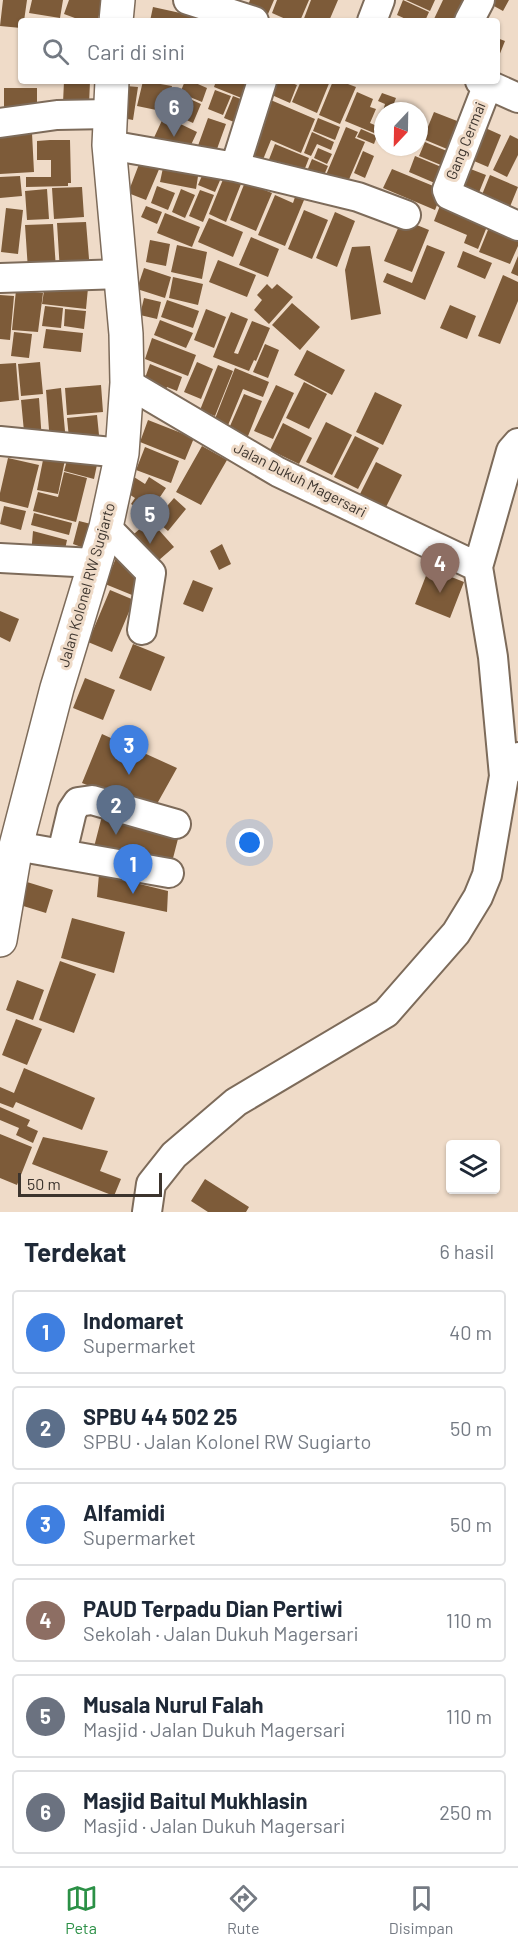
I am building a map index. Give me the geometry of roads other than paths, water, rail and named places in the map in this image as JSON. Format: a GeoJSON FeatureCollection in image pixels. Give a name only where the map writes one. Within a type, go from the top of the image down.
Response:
{"type":"FeatureCollection","features":[{"type":"Feature","properties":{"kind":"main road"},"geometry":{"type":"LineString","coordinates":[[116,18],[118,0]]}},
{"type":"Feature","properties":{"kind":"main road","name":"Jalan Kolonel RW Sugiarto"},"geometry":{"type":"LineString","coordinates":[[0,939],[16,846],[57,688],[106,527],[122,453],[127,384],[126,334],[109,129],[112,84]]}},
{"type":"Feature","properties":{"kind":"street"},"geometry":{"type":"LineString","coordinates":[[188,0],[245,18]]}},
{"type":"Feature","properties":{"kind":"street"},"geometry":{"type":"LineString","coordinates":[[373,18],[380,0]]}},
{"type":"Feature","properties":{"kind":"street"},"geometry":{"type":"LineString","coordinates":[[471,18],[480,0]]}},
{"type":"Feature","properties":{"kind":"street"},"geometry":{"type":"LineString","coordinates":[[235,167],[261,84]]}},
{"type":"Feature","properties":{"kind":"street","name":"Gang Cermai"},"geometry":{"type":"LineString","coordinates":[[484,84],[447,190],[449,195],[518,226]]}},
{"type":"Feature","properties":{"kind":"street"},"geometry":{"type":"LineString","coordinates":[[486,84],[518,98]]}},
{"type":"Feature","properties":{"kind":"street"},"geometry":{"type":"LineString","coordinates":[[0,123],[57,115],[235,167],[358,197],[406,215]]}},
{"type":"Feature","properties":{"kind":"street"},"geometry":{"type":"LineString","coordinates":[[0,278],[122,274]]}},
{"type":"Feature","properties":{"kind":"street","name":"Jalan Dukuh Magersari"},"geometry":{"type":"LineString","coordinates":[[127,384],[278,472],[478,567]]}},
{"type":"Feature","properties":{"kind":"street"},"geometry":{"type":"LineString","coordinates":[[0,441],[122,453]]}},
{"type":"Feature","properties":{"kind":"street"},"geometry":{"type":"LineString","coordinates":[[147,1212],[151,1184],[174,1155],[236,1102],[386,1012],[456,933],[478,897],[487,875],[511,766],[478,567],[507,462],[511,451],[518,443]]}},
{"type":"Feature","properties":{"kind":"street"},"geometry":{"type":"LineString","coordinates":[[106,527],[151,573],[142,630]]}},
{"type":"Feature","properties":{"kind":"street"},"geometry":{"type":"LineString","coordinates":[[0,558],[94,563]]}},
{"type":"Feature","properties":{"kind":"street"},"geometry":{"type":"LineString","coordinates":[[62,853],[72,810],[78,802],[92,800],[176,824]]}},
{"type":"Feature","properties":{"kind":"street"},"geometry":{"type":"LineString","coordinates":[[16,846],[169,873]]}},
{"type":"Feature","properties":{"kind":"place","name":"Masjid Baitul Mukhlasin"},"geometry":{"type":"Point","coordinates":[174,137]}},
{"type":"Feature","properties":{"kind":"place","name":"Musala Nurul Falah"},"geometry":{"type":"Point","coordinates":[150,544]}},
{"type":"Feature","properties":{"kind":"place","name":"PAUD Terpadu Dian Pertiwi"},"geometry":{"type":"Point","coordinates":[440,593]}},
{"type":"Feature","properties":{"kind":"place","name":"Alfamidi"},"geometry":{"type":"Point","coordinates":[129,775]}},
{"type":"Feature","properties":{"kind":"place","name":"SPBU 44 502 25"},"geometry":{"type":"Point","coordinates":[116,835]}},
{"type":"Feature","properties":{"kind":"place","name":"Indomaret"},"geometry":{"type":"Point","coordinates":[133,894]}}]}
